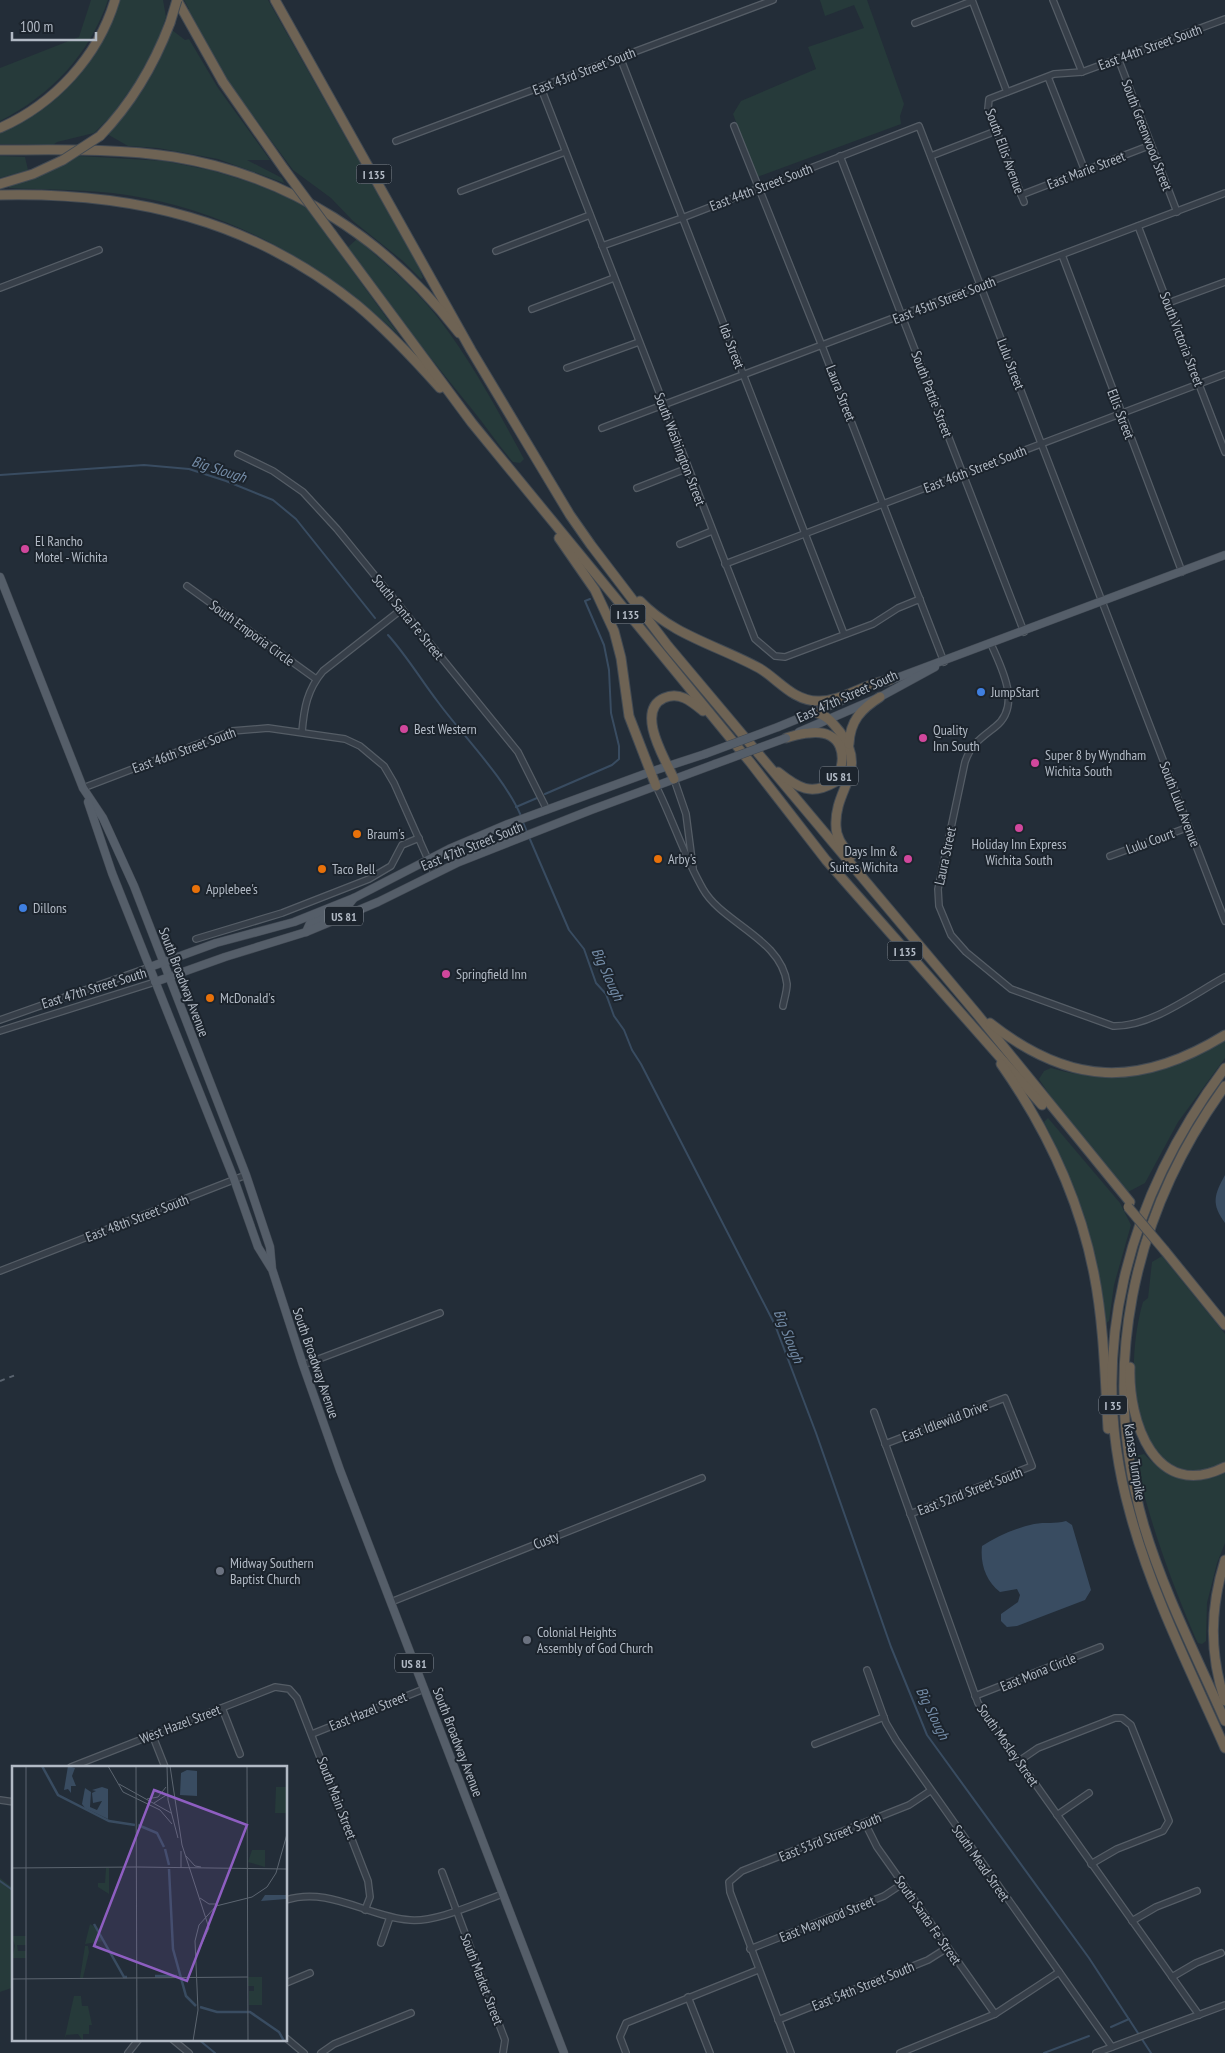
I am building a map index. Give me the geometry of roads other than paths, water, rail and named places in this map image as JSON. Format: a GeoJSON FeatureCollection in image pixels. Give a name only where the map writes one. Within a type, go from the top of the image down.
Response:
{"type":"FeatureCollection","features":[{"type":"Feature","properties":{"kind":"highway"},"geometry":{"type":"LineString","coordinates":[[0,128],[45,101],[71,78],[99,38],[115,0]]}},
{"type":"Feature","properties":{"kind":"highway"},"geometry":{"type":"LineString","coordinates":[[0,184],[33,174],[63,160],[100,136],[115,121],[135,93],[156,56],[170,23],[177,0]]}},
{"type":"Feature","properties":{"kind":"highway","name":"I 135"},"geometry":{"type":"LineString","coordinates":[[177,0],[223,82],[332,234],[472,423],[713,718],[826,860],[984,1042]]}},
{"type":"Feature","properties":{"kind":"highway","name":"I 135"},"geometry":{"type":"LineString","coordinates":[[275,0],[471,350],[570,515],[668,646],[978,1014]]}},
{"type":"Feature","properties":{"kind":"highway"},"geometry":{"type":"LineString","coordinates":[[0,150],[134,152],[174,157],[239,173],[287,191],[348,225],[388,257],[424,293],[471,350]]}},
{"type":"Feature","properties":{"kind":"highway"},"geometry":{"type":"LineString","coordinates":[[0,195],[90,197],[118,200],[197,218],[246,236],[301,266],[357,305],[408,353],[472,423]]}},
{"type":"Feature","properties":{"kind":"highway"},"geometry":{"type":"LineString","coordinates":[[506,465],[578,565],[614,631],[621,658],[629,716],[656,786]]}},
{"type":"Feature","properties":{"kind":"highway"},"geometry":{"type":"LineString","coordinates":[[610,570],[646,608],[681,632],[761,670],[786,689],[806,699],[827,700],[877,681],[890,680]]}},
{"type":"Feature","properties":{"kind":"highway"},"geometry":{"type":"LineString","coordinates":[[674,779],[657,740],[651,716],[658,701],[667,697],[677,696],[686,698],[713,718]]}},
{"type":"Feature","properties":{"kind":"highway"},"geometry":{"type":"LineString","coordinates":[[849,745],[850,728],[856,716],[880,697]]}},
{"type":"Feature","properties":{"kind":"highway"},"geometry":{"type":"LineString","coordinates":[[814,712],[830,719],[849,745],[852,754],[852,773],[838,809],[836,829],[839,841],[887,908]]}},
{"type":"Feature","properties":{"kind":"highway","name":"US 81"},"geometry":{"type":"LineString","coordinates":[[763,760],[792,784],[807,789],[818,790],[835,782],[842,766],[842,753],[836,740],[829,735],[815,733],[786,738]]}},
{"type":"Feature","properties":{"kind":"highway"},"geometry":{"type":"LineString","coordinates":[[978,1014],[1129,1205]]}},
{"type":"Feature","properties":{"kind":"highway"},"geometry":{"type":"LineString","coordinates":[[978,1014],[1032,1053],[1078,1070],[1136,1072],[1163,1066],[1192,1054],[1225,1035]]}},
{"type":"Feature","properties":{"kind":"highway"},"geometry":{"type":"LineString","coordinates":[[984,1042],[1016,1074],[1225,1317]]}},
{"type":"Feature","properties":{"kind":"highway"},"geometry":{"type":"LineString","coordinates":[[984,1042],[1020,1091],[1050,1143],[1080,1220],[1094,1275],[1099,1308],[1108,1430],[1120,1469]]}},
{"type":"Feature","properties":{"kind":"highway","name":"Kansas Turnpike"},"geometry":{"type":"LineString","coordinates":[[1225,1068],[1192,1113],[1167,1157],[1146,1204],[1129,1255],[1119,1301],[1113,1354],[1114,1424],[1120,1469],[1129,1513],[1154,1585],[1225,1748]]}},
{"type":"Feature","properties":{"kind":"highway","name":"Kansas Turnpike"},"geometry":{"type":"LineString","coordinates":[[1225,1086],[1198,1125],[1173,1169],[1154,1213],[1140,1255],[1128,1318],[1124,1363],[1125,1428],[1131,1471],[1144,1526],[1160,1571],[1225,1721]]}},
{"type":"Feature","properties":{"kind":"highway"},"geometry":{"type":"LineString","coordinates":[[1166,1248],[1225,1325]]}},
{"type":"Feature","properties":{"kind":"highway"},"geometry":{"type":"LineString","coordinates":[[1140,1255],[1141,1266],[1132,1323],[1130,1374],[1135,1413],[1142,1437],[1155,1458],[1175,1470],[1197,1475],[1225,1467]]}},
{"type":"Feature","properties":{"kind":"highway"},"geometry":{"type":"LineString","coordinates":[[1225,1560],[1216,1592],[1212,1628],[1216,1665],[1225,1701]]}},
{"type":"Feature","properties":{"kind":"main road","name":"East 47th Street South"},"geometry":{"type":"LineString","coordinates":[[150,967],[216,943],[294,922],[354,898],[429,860],[508,824],[778,727],[890,680],[944,662],[1225,556]]}},
{"type":"Feature","properties":{"kind":"main road","name":"South Broadway Avenue"},"geometry":{"type":"LineString","coordinates":[[0,577],[85,792],[110,868],[234,1179],[258,1248],[272,1270]]}},
{"type":"Feature","properties":{"kind":"main road","name":"East 47th Street South"},"geometry":{"type":"LineString","coordinates":[[156,982],[306,932],[378,902],[434,873],[674,779],[786,738],[880,697],[944,662]]}},
{"type":"Feature","properties":{"kind":"main road","name":"South Broadway Avenue"},"geometry":{"type":"LineString","coordinates":[[85,792],[103,818],[116,842],[246,1175],[270,1247],[272,1270],[303,1365],[424,1689],[564,2053]]}},
{"type":"Feature","properties":{"kind":"main road"},"geometry":{"type":"LineString","coordinates":[[306,932],[310,923],[346,908],[354,898]]}},
{"type":"Feature","properties":{"kind":"main road"},"geometry":{"type":"LineString","coordinates":[[242,952],[254,945],[292,932],[294,922]]}},
{"type":"Feature","properties":{"kind":"street","name":"East 43rd Street South"},"geometry":{"type":"LineString","coordinates":[[396,141],[772,0]]}},
{"type":"Feature","properties":{"kind":"street"},"geometry":{"type":"LineString","coordinates":[[1053,0],[1082,72]]}},
{"type":"Feature","properties":{"kind":"street"},"geometry":{"type":"LineString","coordinates":[[916,23],[972,1]]}},
{"type":"Feature","properties":{"kind":"street","name":"South Ellis Avenue"},"geometry":{"type":"LineString","coordinates":[[972,1],[1007,92]]}},
{"type":"Feature","properties":{"kind":"street","name":"East 44th Street South"},"geometry":{"type":"LineString","coordinates":[[989,99],[1048,77],[1064,73],[1082,72],[1157,46],[1225,19]]}},
{"type":"Feature","properties":{"kind":"street","name":"Ida Street"},"geometry":{"type":"LineString","coordinates":[[620,57],[844,634]]}},
{"type":"Feature","properties":{"kind":"street","name":"South Greenwood Street"},"geometry":{"type":"LineString","coordinates":[[1118,58],[1176,212]]}},
{"type":"Feature","properties":{"kind":"street"},"geometry":{"type":"LineString","coordinates":[[1048,77],[1085,171]]}},
{"type":"Feature","properties":{"kind":"street","name":"South Washington Street"},"geometry":{"type":"LineString","coordinates":[[540,88],[755,639],[776,656],[785,656],[873,624],[898,608],[920,598]]}},
{"type":"Feature","properties":{"kind":"street","name":"South Ellis Avenue"},"geometry":{"type":"LineString","coordinates":[[989,99],[987,106],[1024,202]]}},
{"type":"Feature","properties":{"kind":"street","name":"Laura Street"},"geometry":{"type":"LineString","coordinates":[[734,126],[822,346],[944,662]]}},
{"type":"Feature","properties":{"kind":"street","name":"East 44th Street South"},"geometry":{"type":"LineString","coordinates":[[602,246],[682,218],[919,126]]}},
{"type":"Feature","properties":{"kind":"street","name":"Lulu Street"},"geometry":{"type":"LineString","coordinates":[[919,126],[1103,602]]}},
{"type":"Feature","properties":{"kind":"street"},"geometry":{"type":"LineString","coordinates":[[931,156],[996,131]]}},
{"type":"Feature","properties":{"kind":"street","name":"East Marie Street"},"geometry":{"type":"LineString","coordinates":[[1021,195],[1151,146]]}},
{"type":"Feature","properties":{"kind":"street"},"geometry":{"type":"LineString","coordinates":[[461,191],[565,152]]}},
{"type":"Feature","properties":{"kind":"street","name":"South Pattie Street"},"geometry":{"type":"LineString","coordinates":[[840,156],[1024,632]]}},
{"type":"Feature","properties":{"kind":"street","name":"East 45th Street South"},"geometry":{"type":"LineString","coordinates":[[602,428],[1225,193]]}},
{"type":"Feature","properties":{"kind":"street"},"geometry":{"type":"LineString","coordinates":[[496,251],[590,215]]}},
{"type":"Feature","properties":{"kind":"street","name":"South Victoria Street"},"geometry":{"type":"LineString","coordinates":[[1138,226],[1225,452]]}},
{"type":"Feature","properties":{"kind":"street"},"geometry":{"type":"LineString","coordinates":[[0,288],[98,250]]}},
{"type":"Feature","properties":{"kind":"street","name":"Ellis Street"},"geometry":{"type":"LineString","coordinates":[[1062,256],[1182,572]]}},
{"type":"Feature","properties":{"kind":"street"},"geometry":{"type":"LineString","coordinates":[[532,309],[614,278]]}},
{"type":"Feature","properties":{"kind":"street"},"geometry":{"type":"LineString","coordinates":[[1168,303],[1225,282]]}},
{"type":"Feature","properties":{"kind":"street"},"geometry":{"type":"LineString","coordinates":[[567,368],[639,342]]}},
{"type":"Feature","properties":{"kind":"street","name":"East 46th Street South"},"geometry":{"type":"LineString","coordinates":[[725,564],[1225,374]]}},
{"type":"Feature","properties":{"kind":"street","name":"South Santa Fe Street"},"geometry":{"type":"LineString","coordinates":[[238,454],[273,471],[302,492],[337,529],[518,752],[547,810]]}},
{"type":"Feature","properties":{"kind":"street"},"geometry":{"type":"LineString","coordinates":[[637,488],[688,468]]}},
{"type":"Feature","properties":{"kind":"street"},"geometry":{"type":"LineString","coordinates":[[680,544],[712,531]]}},
{"type":"Feature","properties":{"kind":"street","name":"South Emporia Circle"},"geometry":{"type":"LineString","coordinates":[[187,586],[316,679]]}},
{"type":"Feature","properties":{"kind":"street","name":"South Lulu Avenue"},"geometry":{"type":"LineString","coordinates":[[1103,602],[1225,921]]}},
{"type":"Feature","properties":{"kind":"street"},"geometry":{"type":"LineString","coordinates":[[302,732],[307,697],[316,679],[323,671],[402,609]]}},
{"type":"Feature","properties":{"kind":"street","name":"Laura Street"},"geometry":{"type":"LineString","coordinates":[[991,644],[1004,674],[1009,693],[1008,705],[1004,716],[997,726],[979,738],[969,750],[965,762],[938,889],[939,906],[951,935],[966,952],[1011,989],[1113,1026],[1126,1026],[1143,1022],[1225,977]]}},
{"type":"Feature","properties":{"kind":"street","name":"East 46th Street South"},"geometry":{"type":"LineString","coordinates":[[85,792],[232,731],[268,728],[345,739],[374,757],[384,766],[394,783],[434,873]]}},
{"type":"Feature","properties":{"kind":"street"},"geometry":{"type":"LineString","coordinates":[[674,779],[686,814],[693,868]]}},
{"type":"Feature","properties":{"kind":"street"},"geometry":{"type":"LineString","coordinates":[[656,786],[685,857],[693,868],[703,891],[722,910],[766,945],[782,969],[787,985],[783,1006]]}},
{"type":"Feature","properties":{"kind":"street","name":"Lulu Court"},"geometry":{"type":"LineString","coordinates":[[1110,856],[1189,827]]}},
{"type":"Feature","properties":{"kind":"street"},"geometry":{"type":"LineString","coordinates":[[196,939],[231,930],[290,910],[369,880],[385,871],[395,861],[402,845],[419,838]]}},
{"type":"Feature","properties":{"kind":"street"},"geometry":{"type":"LineString","coordinates":[[290,910],[294,922]]}},
{"type":"Feature","properties":{"kind":"street","name":"East 47th Street South"},"geometry":{"type":"LineString","coordinates":[[0,1020],[150,967]]}},
{"type":"Feature","properties":{"kind":"street","name":"East 47th Street South"},"geometry":{"type":"LineString","coordinates":[[0,1031],[156,982]]}},
{"type":"Feature","properties":{"kind":"street","name":"East 48th Street South"},"geometry":{"type":"LineString","coordinates":[[0,1271],[246,1175]]}},
{"type":"Feature","properties":{"kind":"street"},"geometry":{"type":"LineString","coordinates":[[303,1365],[440,1313]]}},
{"type":"Feature","properties":{"kind":"street","name":"East Idlewild Drive"},"geometry":{"type":"LineString","coordinates":[[885,1444],[1005,1398],[1032,1466],[1029,1467]]}},
{"type":"Feature","properties":{"kind":"street","name":"South Mosley Street"},"geometry":{"type":"LineString","coordinates":[[874,1412],[975,1696],[1199,2015]]}},
{"type":"Feature","properties":{"kind":"street","name":"East 52nd Street South"},"geometry":{"type":"LineString","coordinates":[[910,1514],[1029,1467]]}},
{"type":"Feature","properties":{"kind":"street","name":"Custy"},"geometry":{"type":"LineString","coordinates":[[391,1602],[702,1478]]}},
{"type":"Feature","properties":{"kind":"street","name":"East Mona Circle"},"geometry":{"type":"LineString","coordinates":[[975,1696],[1100,1647]]}},
{"type":"Feature","properties":{"kind":"street","name":"South Mead Street"},"geometry":{"type":"LineString","coordinates":[[867,1670],[884,1717],[896,1740],[1058,1972],[1114,2046]]}},
{"type":"Feature","properties":{"kind":"street","name":"West Hazel Street"},"geometry":{"type":"LineString","coordinates":[[73,1766],[275,1687],[289,1689]]}},
{"type":"Feature","properties":{"kind":"street","name":"South Main Street"},"geometry":{"type":"LineString","coordinates":[[289,1689],[296,1695],[368,1881],[370,1897],[365,1910]]}},
{"type":"Feature","properties":{"kind":"street","name":"East Hazel Street"},"geometry":{"type":"LineString","coordinates":[[312,1734],[424,1689]]}},
{"type":"Feature","properties":{"kind":"street"},"geometry":{"type":"LineString","coordinates":[[222,1708],[240,1754]]}},
{"type":"Feature","properties":{"kind":"street"},"geometry":{"type":"LineString","coordinates":[[815,1744],[884,1717]]}},
{"type":"Feature","properties":{"kind":"street"},"geometry":{"type":"LineString","coordinates":[[1019,1761],[1049,1744],[1115,1718],[1124,1719],[1131,1725],[1168,1821],[1163,1831],[1117,1849],[1092,1864]]}},
{"type":"Feature","properties":{"kind":"street"},"geometry":{"type":"LineString","coordinates":[[152,1734],[165,1766]]}},
{"type":"Feature","properties":{"kind":"street","name":"East 53rd Street South"},"geometry":{"type":"LineString","coordinates":[[750,1949],[730,1892],[730,1882],[742,1871],[909,1806],[930,1791]]}},
{"type":"Feature","properties":{"kind":"street"},"geometry":{"type":"LineString","coordinates":[[1057,1815],[1089,1793]]}},
{"type":"Feature","properties":{"kind":"street","name":"South Santa Fe Street"},"geometry":{"type":"LineString","coordinates":[[865,1823],[876,1848],[995,2014]]}},
{"type":"Feature","properties":{"kind":"street","name":"South Market Street"},"geometry":{"type":"LineString","coordinates":[[442,1872],[505,2040],[504,2051]]}},
{"type":"Feature","properties":{"kind":"street","name":"East Maywood Street"},"geometry":{"type":"LineString","coordinates":[[750,1949],[884,1896],[902,1884]]}},
{"type":"Feature","properties":{"kind":"street"},"geometry":{"type":"LineString","coordinates":[[1132,1921],[1156,1907],[1197,1891]]}},
{"type":"Feature","properties":{"kind":"street"},"geometry":{"type":"LineString","coordinates":[[288,1899],[300,1896],[321,1896],[390,1917],[425,1920],[503,1894]]}},
{"type":"Feature","properties":{"kind":"street"},"geometry":{"type":"LineString","coordinates":[[381,1943],[390,1917]]}},
{"type":"Feature","properties":{"kind":"street","name":"East 54th Street South"},"geometry":{"type":"LineString","coordinates":[[778,2020],[928,1960],[947,1948]]}},
{"type":"Feature","properties":{"kind":"street"},"geometry":{"type":"LineString","coordinates":[[750,1949],[791,2053]]}},
{"type":"Feature","properties":{"kind":"street"},"geometry":{"type":"LineString","coordinates":[[1172,1977],[1221,1953]]}},
{"type":"Feature","properties":{"kind":"street"},"geometry":{"type":"LineString","coordinates":[[626,2053],[620,2037],[622,2027],[635,2018],[758,1970]]}},
{"type":"Feature","properties":{"kind":"street"},"geometry":{"type":"LineString","coordinates":[[288,1982],[310,1972]]}},
{"type":"Feature","properties":{"kind":"street"},"geometry":{"type":"LineString","coordinates":[[900,2053],[995,2014],[1058,1972]]}},
{"type":"Feature","properties":{"kind":"street"},"geometry":{"type":"LineString","coordinates":[[688,1997],[710,2053]]}},
{"type":"Feature","properties":{"kind":"street"},"geometry":{"type":"LineString","coordinates":[[1096,2053],[1225,2004]]}},
{"type":"Feature","properties":{"kind":"street"},"geometry":{"type":"LineString","coordinates":[[321,2053],[334,2044],[411,2014]]}},
{"type":"Feature","properties":{"kind":"street"},"geometry":{"type":"LineString","coordinates":[[128,2053],[139,2040]]}},
{"type":"Feature","properties":{"kind":"street"},"geometry":{"type":"LineString","coordinates":[[173,2040],[189,2053]]}},
{"type":"Feature","properties":{"kind":"street"},"geometry":{"type":"LineString","coordinates":[[288,2040],[304,2053]]}},
{"type":"Feature","properties":{"kind":"water"},"geometry":{"type":"Polygon","coordinates":[[[1225,1175],[1225,1223],[1216,1205],[1216,1194],[1225,1175]]]}},
{"type":"Feature","properties":{"kind":"water"},"geometry":{"type":"Polygon","coordinates":[[[1066,1521],[1072,1525],[1091,1590],[1085,1600],[1017,1626],[1007,1627],[1001,1621],[1001,1614],[1018,1602],[1020,1595],[1017,1589],[1000,1592],[991,1583],[983,1566],[982,1546],[1000,1536],[1027,1526],[1038,1523],[1066,1521]]]}},
{"type":"Feature","properties":{"kind":"waterway","name":"Big Slough"},"geometry":{"type":"LineString","coordinates":[[0,475],[144,465],[189,469],[226,481],[273,500],[296,519],[375,618]]}},
{"type":"Feature","properties":{"kind":"waterway"},"geometry":{"type":"LineString","coordinates":[[545,794],[612,765],[619,759],[619,746],[611,713],[609,670],[604,645],[585,601],[590,599]]}},
{"type":"Feature","properties":{"kind":"waterway","name":"Big Slough"},"geometry":{"type":"LineString","coordinates":[[388,635],[448,715],[494,772],[505,787],[521,816]]}},
{"type":"Feature","properties":{"kind":"waterway"},"geometry":{"type":"LineString","coordinates":[[516,807],[537,798]]}},
{"type":"Feature","properties":{"kind":"waterway","name":"Big Slough"},"geometry":{"type":"LineString","coordinates":[[522,820],[527,832]]}},
{"type":"Feature","properties":{"kind":"waterway","name":"Big Slough"},"geometry":{"type":"LineString","coordinates":[[529,837],[569,930],[584,949],[596,983],[606,994],[614,1016],[624,1030],[632,1050],[641,1064],[775,1325],[816,1433],[891,1647],[927,1735],[1089,1958],[1151,2053]]}},
{"type":"Feature","properties":{"kind":"waterway"},"geometry":{"type":"LineString","coordinates":[[0,1881],[12,1890]]}},
{"type":"Feature","properties":{"kind":"waterway"},"geometry":{"type":"LineString","coordinates":[[1111,2027],[1129,2019]]}},
{"type":"Feature","properties":{"kind":"waterway"},"geometry":{"type":"LineString","coordinates":[[1044,2053],[1089,2036]]}},
{"type":"Feature","properties":{"kind":"waterway"},"geometry":{"type":"LineString","coordinates":[[199,2040],[215,2053]]}},
{"type":"Feature","properties":{"kind":"railway"},"geometry":{"type":"LineString","coordinates":[[0,1381],[18,1374]]}},
{"type":"Feature","properties":{"kind":"place","name":"El Rancho Motel - Wichita"},"geometry":{"type":"Point","coordinates":[25,549]}},
{"type":"Feature","properties":{"kind":"place","name":"JumpStart"},"geometry":{"type":"Point","coordinates":[981,692]}},
{"type":"Feature","properties":{"kind":"place","name":"Best Western"},"geometry":{"type":"Point","coordinates":[404,729]}},
{"type":"Feature","properties":{"kind":"place","name":"Quality Inn South"},"geometry":{"type":"Point","coordinates":[923,738]}},
{"type":"Feature","properties":{"kind":"place","name":"Super 8 by Wyndham Wichita South"},"geometry":{"type":"Point","coordinates":[1035,763]}},
{"type":"Feature","properties":{"kind":"place","name":"Holiday Inn Express Wichita South"},"geometry":{"type":"Point","coordinates":[1019,828]}},
{"type":"Feature","properties":{"kind":"place","name":"Braum's"},"geometry":{"type":"Point","coordinates":[357,834]}},
{"type":"Feature","properties":{"kind":"place","name":"Arby's"},"geometry":{"type":"Point","coordinates":[658,859]}},
{"type":"Feature","properties":{"kind":"place","name":"Days Inn & Suites Wichita"},"geometry":{"type":"Point","coordinates":[908,859]}},
{"type":"Feature","properties":{"kind":"place","name":"Taco Bell"},"geometry":{"type":"Point","coordinates":[322,869]}},
{"type":"Feature","properties":{"kind":"place","name":"Applebee's"},"geometry":{"type":"Point","coordinates":[196,889]}},
{"type":"Feature","properties":{"kind":"place","name":"Dillons"},"geometry":{"type":"Point","coordinates":[23,908]}},
{"type":"Feature","properties":{"kind":"place","name":"Springfield Inn"},"geometry":{"type":"Point","coordinates":[446,974]}},
{"type":"Feature","properties":{"kind":"place","name":"McDonald's"},"geometry":{"type":"Point","coordinates":[210,998]}},
{"type":"Feature","properties":{"kind":"place","name":"Midway Southern Baptist Church"},"geometry":{"type":"Point","coordinates":[220,1571]}},
{"type":"Feature","properties":{"kind":"place","name":"Colonial Heights Assembly of God Church"},"geometry":{"type":"Point","coordinates":[527,1640]}}]}
